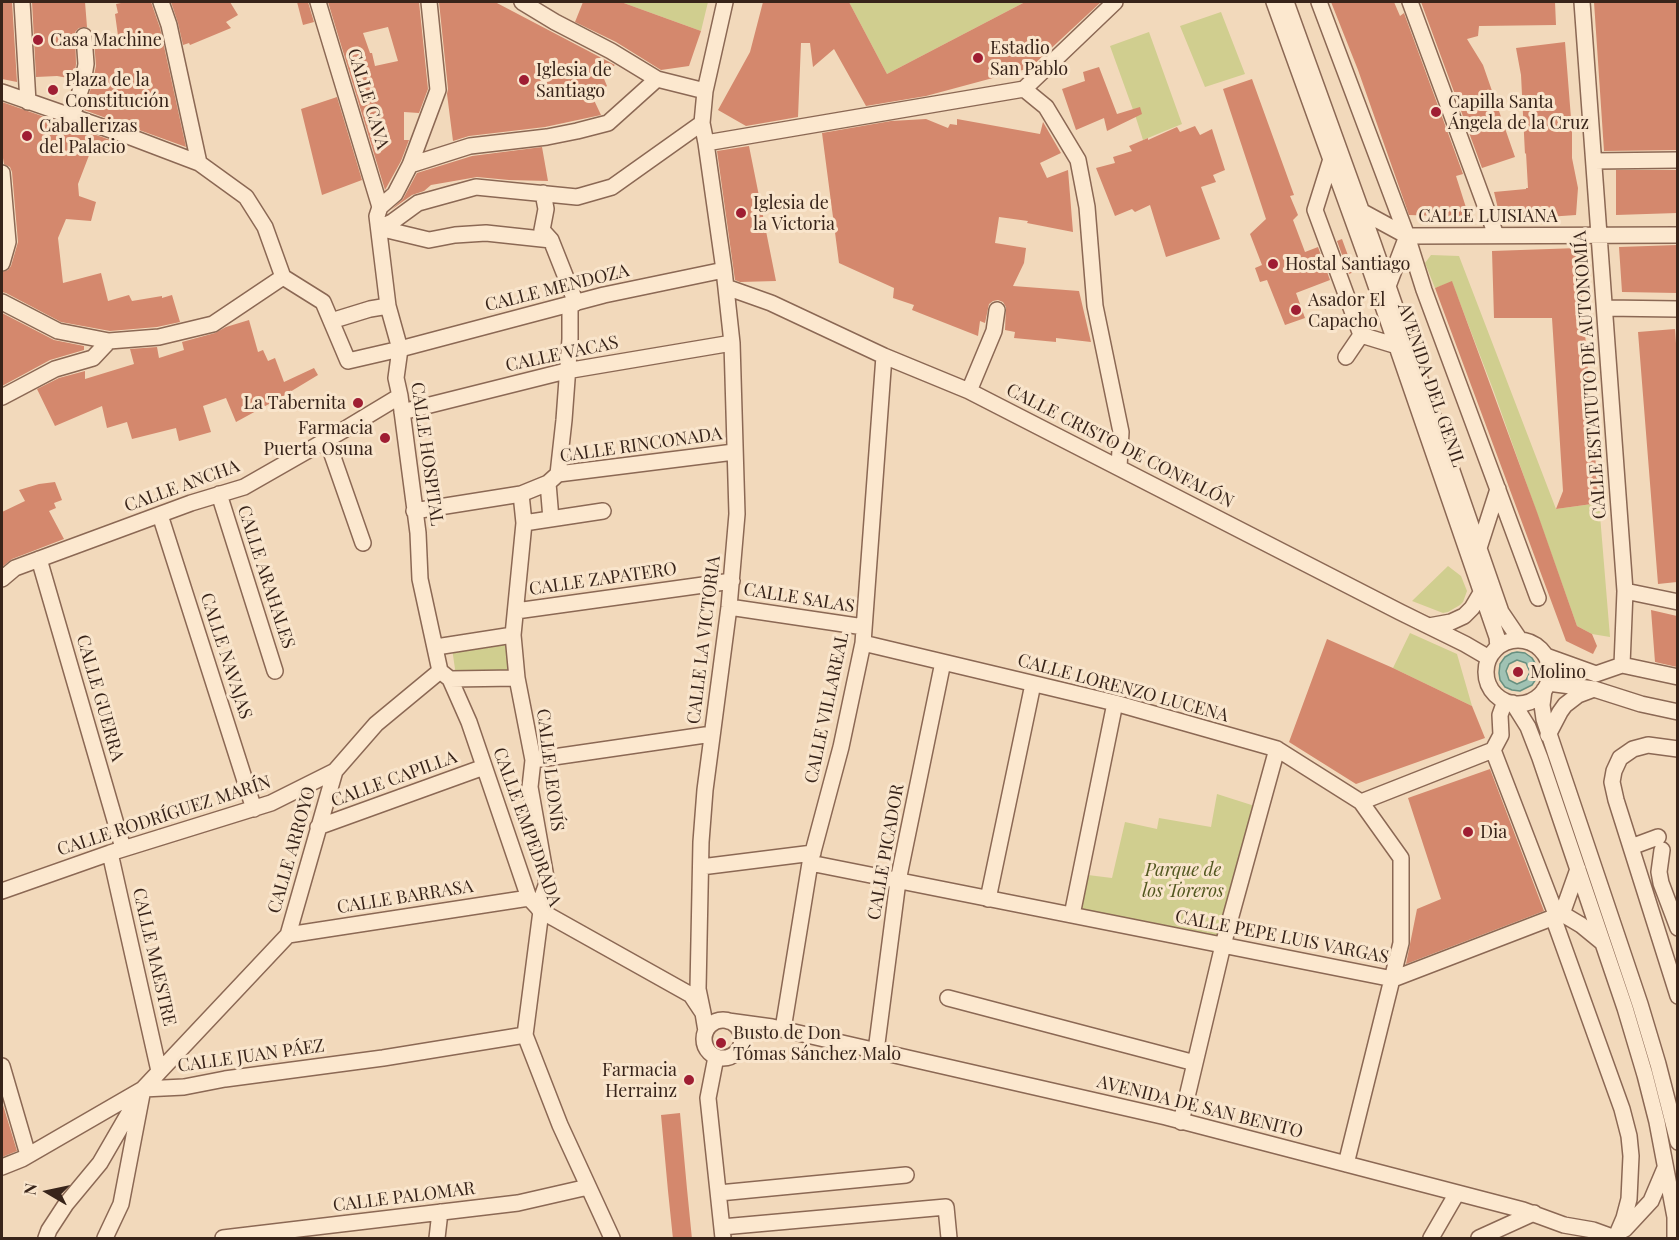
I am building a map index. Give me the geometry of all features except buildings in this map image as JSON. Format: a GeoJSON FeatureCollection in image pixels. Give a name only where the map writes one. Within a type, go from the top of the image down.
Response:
{"type":"FeatureCollection","features":[{"type":"Feature","properties":{"kind":"street"},"geometry":{"type":"LineString","coordinates":[[161,2],[169,25],[199,163]]}},
{"type":"Feature","properties":{"kind":"street","name":"CALLE CAVA"},"geometry":{"type":"LineString","coordinates":[[318,2],[380,207]]}},
{"type":"Feature","properties":{"kind":"street"},"geometry":{"type":"LineString","coordinates":[[380,207],[395,194],[410,165],[438,90],[429,2]]}},
{"type":"Feature","properties":{"kind":"street"},"geometry":{"type":"LineString","coordinates":[[522,2],[657,79],[705,92]]}},
{"type":"Feature","properties":{"kind":"street","name":"CALLE LA VICTORIA"},"geometry":{"type":"LineString","coordinates":[[706,1031],[698,989],[701,842],[705,790],[732,581],[737,514],[732,343],[724,270],[702,123],[705,92],[725,2]]}},
{"type":"Feature","properties":{"kind":"street"},"geometry":{"type":"LineString","coordinates":[[706,143],[1024,89],[1115,2]]}},
{"type":"Feature","properties":{"kind":"street","name":"AVENIDA DEL GENIL"},"geometry":{"type":"LineString","coordinates":[[1274,2],[1482,591],[1497,637],[1493,652]]}},
{"type":"Feature","properties":{"kind":"street","name":"AVENIDA DEL GENIL"},"geometry":{"type":"LineString","coordinates":[[1286,2],[1501,612],[1520,640]]}},
{"type":"Feature","properties":{"kind":"street","name":"AVENIDA DEL GENIL"},"geometry":{"type":"LineString","coordinates":[[1319,2],[1407,236],[1424,290],[1538,598]]}},
{"type":"Feature","properties":{"kind":"street"},"geometry":{"type":"LineString","coordinates":[[1410,2],[1496,235]]}},
{"type":"Feature","properties":{"kind":"street","name":"CALLE ESTATUTO DE AUTONOMÍA"},"geometry":{"type":"LineString","coordinates":[[1582,2],[1625,591],[1622,665]]}},
{"type":"Feature","properties":{"kind":"street"},"geometry":{"type":"LineString","coordinates":[[22,7],[28,102]]}},
{"type":"Feature","properties":{"kind":"street"},"geometry":{"type":"LineString","coordinates":[[72,117],[86,64],[84,36]]}},
{"type":"Feature","properties":{"kind":"street"},"geometry":{"type":"LineString","coordinates":[[410,165],[470,146],[547,137],[608,123],[657,79]]}},
{"type":"Feature","properties":{"kind":"street"},"geometry":{"type":"LineString","coordinates":[[1024,89],[1046,107],[1078,160],[1088,207],[1095,306],[1121,432],[1119,467]]}},
{"type":"Feature","properties":{"kind":"street"},"geometry":{"type":"LineString","coordinates":[[2,92],[199,163],[246,197],[265,227],[283,278],[323,302],[331,321],[388,306]]}},
{"type":"Feature","properties":{"kind":"street"},"geometry":{"type":"LineString","coordinates":[[379,228],[392,222],[418,203],[476,187],[577,197],[612,187],[702,123]]}},
{"type":"Feature","properties":{"kind":"street"},"geometry":{"type":"LineString","coordinates":[[1331,159],[1315,210],[1361,335]]}},
{"type":"Feature","properties":{"kind":"street"},"geometry":{"type":"LineString","coordinates":[[1594,161],[1677,160]]}},
{"type":"Feature","properties":{"kind":"street"},"geometry":{"type":"LineString","coordinates":[[2,173],[8,242],[2,263]]}},
{"type":"Feature","properties":{"kind":"street"},"geometry":{"type":"LineString","coordinates":[[543,192],[546,208],[542,230],[551,240],[573,304],[564,420],[553,478],[551,519]]}},
{"type":"Feature","properties":{"kind":"street","name":"CALLE HOSPITAL"},"geometry":{"type":"LineString","coordinates":[[380,207],[377,216],[388,306],[400,349],[396,378],[418,533],[420,579],[445,675]]}},
{"type":"Feature","properties":{"kind":"street","name":"CALLE LUISIANA"},"geometry":{"type":"LineString","coordinates":[[1361,211],[1407,236],[1677,235]]}},
{"type":"Feature","properties":{"kind":"street"},"geometry":{"type":"LineString","coordinates":[[379,228],[429,240],[455,235],[486,234],[551,240]]}},
{"type":"Feature","properties":{"kind":"street","name":"CALLE LUISIANA"},"geometry":{"type":"LineString","coordinates":[[1388,286],[1407,236]]}},
{"type":"Feature","properties":{"kind":"street","name":"CALLE MENDOZA"},"geometry":{"type":"LineString","coordinates":[[331,321],[348,361],[603,295],[724,270]]}},
{"type":"Feature","properties":{"kind":"street"},"geometry":{"type":"LineString","coordinates":[[2,302],[58,331],[109,341],[159,338],[213,324],[283,278]]}},
{"type":"Feature","properties":{"kind":"street","name":"CALLE CRISTO DE CONFALÓN"},"geometry":{"type":"LineString","coordinates":[[726,287],[771,303],[884,356],[969,391],[1465,644],[1493,652]]}},
{"type":"Feature","properties":{"kind":"street"},"geometry":{"type":"LineString","coordinates":[[1605,308],[1677,309]]}},
{"type":"Feature","properties":{"kind":"street"},"geometry":{"type":"LineString","coordinates":[[969,391],[994,331],[997,310]]}},
{"type":"Feature","properties":{"kind":"street"},"geometry":{"type":"LineString","coordinates":[[1361,335],[1397,346]]}},
{"type":"Feature","properties":{"kind":"street"},"geometry":{"type":"LineString","coordinates":[[1346,357],[1361,335]]}},
{"type":"Feature","properties":{"kind":"street"},"geometry":{"type":"LineString","coordinates":[[2,397],[55,369],[93,358],[109,341]]}},
{"type":"Feature","properties":{"kind":"street","name":"CALLE VACAS"},"geometry":{"type":"LineString","coordinates":[[402,412],[566,371],[732,343]]}},
{"type":"Feature","properties":{"kind":"street","name":"CALLE VILLAREAL"},"geometry":{"type":"LineString","coordinates":[[777,1028],[811,858],[841,747],[863,643],[884,356]]}},
{"type":"Feature","properties":{"kind":"street","name":"CALLE ANCHA"},"geometry":{"type":"LineString","coordinates":[[2,579],[15,568],[244,487],[400,396]]}},
{"type":"Feature","properties":{"kind":"street"},"geometry":{"type":"LineString","coordinates":[[327,440],[363,543]]}},
{"type":"Feature","properties":{"kind":"street","name":"CALLE RINCONADA"},"geometry":{"type":"LineString","coordinates":[[414,511],[521,494],[553,478],[734,452]]}},
{"type":"Feature","properties":{"kind":"street"},"geometry":{"type":"LineString","coordinates":[[1479,548],[1498,489]]}},
{"type":"Feature","properties":{"kind":"street","name":"CALLE ARAHALES"},"geometry":{"type":"LineString","coordinates":[[219,494],[275,671]]}},
{"type":"Feature","properties":{"kind":"street","name":"CALLE LEONÍS"},"geometry":{"type":"LineString","coordinates":[[521,494],[524,523],[513,635],[517,678],[533,760],[530,787],[547,883],[536,906]]}},
{"type":"Feature","properties":{"kind":"street"},"geometry":{"type":"LineString","coordinates":[[524,523],[603,511]]}},
{"type":"Feature","properties":{"kind":"street","name":"CALLE NAVAJAS"},"geometry":{"type":"LineString","coordinates":[[160,515],[254,809]]}},
{"type":"Feature","properties":{"kind":"street","name":"CALLE GUERRA"},"geometry":{"type":"LineString","coordinates":[[39,559],[117,851]]}},
{"type":"Feature","properties":{"kind":"street","name":"CALLE ZAPATERO"},"geometry":{"type":"LineString","coordinates":[[516,611],[732,581]]}},
{"type":"Feature","properties":{"kind":"street"},"geometry":{"type":"LineString","coordinates":[[1429,626],[1451,622],[1464,616],[1472,608],[1482,591]]}},
{"type":"Feature","properties":{"kind":"street"},"geometry":{"type":"LineString","coordinates":[[1625,591],[1677,602]]}},
{"type":"Feature","properties":{"kind":"street","name":"CALLE SALAS"},"geometry":{"type":"LineString","coordinates":[[729,607],[864,627]]}},
{"type":"Feature","properties":{"kind":"street"},"geometry":{"type":"LineString","coordinates":[[436,647],[513,635]]}},
{"type":"Feature","properties":{"kind":"street"},"geometry":{"type":"LineString","coordinates":[[1594,689],[1547,657],[1535,645],[1520,640],[1508,641],[1493,652],[1486,668],[1490,688],[1509,702],[1522,704],[1530,701],[1546,686],[1594,689],[1641,705],[1677,712]]}},
{"type":"Feature","properties":{"kind":"street","name":"CALLE LORENZO LUCENA"},"geometry":{"type":"LineString","coordinates":[[863,643],[1115,703],[1277,749],[1360,802]]}},
{"type":"Feature","properties":{"kind":"street"},"geometry":{"type":"LineString","coordinates":[[1547,657],[1596,674],[1622,665],[1677,677]]}},
{"type":"Feature","properties":{"kind":"street"},"geometry":{"type":"LineString","coordinates":[[1547,657],[1550,675],[1542,705],[1548,735],[1640,1004],[1658,1064],[1677,1142]]}},
{"type":"Feature","properties":{"kind":"street","name":"CALLE PICADOR"},"geometry":{"type":"LineString","coordinates":[[876,1051],[898,881],[943,662]]}},
{"type":"Feature","properties":{"kind":"street"},"geometry":{"type":"LineString","coordinates":[[445,675],[517,678]]}},
{"type":"Feature","properties":{"kind":"street","name":"CALLE EMPEDRADA"},"geometry":{"type":"LineString","coordinates":[[445,675],[469,722],[536,906],[525,1035],[560,1125],[612,1239]]}},
{"type":"Feature","properties":{"kind":"street","name":"CALLE ARROYO"},"geometry":{"type":"LineString","coordinates":[[143,1089],[288,935],[335,771],[376,724],[445,675]]}},
{"type":"Feature","properties":{"kind":"street"},"geometry":{"type":"LineString","coordinates":[[988,899],[1033,684]]}},
{"type":"Feature","properties":{"kind":"street"},"geometry":{"type":"LineString","coordinates":[[1548,735],[1565,705],[1578,695],[1594,689]]}},
{"type":"Feature","properties":{"kind":"street"},"geometry":{"type":"LineString","coordinates":[[1346,1164],[1401,943],[1401,858],[1360,802],[1493,750],[1501,735],[1500,715],[1509,702]]}},
{"type":"Feature","properties":{"kind":"street"},"geometry":{"type":"LineString","coordinates":[[1509,702],[1528,727],[1603,943],[1645,1075],[1657,1122],[1675,1217],[1675,1239]]}},
{"type":"Feature","properties":{"kind":"street"},"geometry":{"type":"LineString","coordinates":[[1072,915],[1115,703]]}},
{"type":"Feature","properties":{"kind":"street"},"geometry":{"type":"LineString","coordinates":[[533,760],[712,734]]}},
{"type":"Feature","properties":{"kind":"street"},"geometry":{"type":"LineString","coordinates":[[1677,749],[1648,745],[1633,748],[1620,758],[1612,782],[1677,996]]}},
{"type":"Feature","properties":{"kind":"street"},"geometry":{"type":"LineString","coordinates":[[1181,1122],[1223,945],[1277,749]]}},
{"type":"Feature","properties":{"kind":"street"},"geometry":{"type":"LineString","coordinates":[[1493,750],[1558,915],[1629,1136],[1631,1156],[1629,1199],[1624,1218],[1614,1236]]}},
{"type":"Feature","properties":{"kind":"street","name":"CALLE CAPILLA"},"geometry":{"type":"LineString","coordinates":[[318,827],[484,767]]}},
{"type":"Feature","properties":{"kind":"street","name":"CALLE RODRÍGUEZ MARÍN"},"geometry":{"type":"LineString","coordinates":[[2,891],[117,851],[271,803],[335,771]]}},
{"type":"Feature","properties":{"kind":"street"},"geometry":{"type":"LineString","coordinates":[[1631,847],[1660,844],[1661,883],[1677,928]]}},
{"type":"Feature","properties":{"kind":"street","name":"CALLE MAESTRE"},"geometry":{"type":"LineString","coordinates":[[117,851],[159,1071]]}},
{"type":"Feature","properties":{"kind":"street","name":"CALLE PEPE LUIS VARGAS"},"geometry":{"type":"LineString","coordinates":[[701,867],[811,858],[898,881],[1393,979],[1558,915]]}},
{"type":"Feature","properties":{"kind":"street"},"geometry":{"type":"LineString","coordinates":[[1558,915],[1578,869]]}},
{"type":"Feature","properties":{"kind":"street"},"geometry":{"type":"LineString","coordinates":[[536,906],[692,995],[703,1013]]}},
{"type":"Feature","properties":{"kind":"street","name":"CALLE BARRASA"},"geometry":{"type":"LineString","coordinates":[[288,935],[536,906]]}},
{"type":"Feature","properties":{"kind":"street"},"geometry":{"type":"LineString","coordinates":[[1558,915],[1581,925],[1603,943]]}},
{"type":"Feature","properties":{"kind":"street"},"geometry":{"type":"LineString","coordinates":[[948,998],[1195,1063]]}},
{"type":"Feature","properties":{"kind":"street"},"geometry":{"type":"LineString","coordinates":[[728,1021],[738,1028],[742,1041],[733,1055],[727,1058],[716,1057],[705,1043],[706,1031],[715,1022],[728,1021]]}},
{"type":"Feature","properties":{"kind":"street","name":"AVENIDA DE SAN BENITO"},"geometry":{"type":"LineString","coordinates":[[728,1021],[777,1028],[1166,1117],[1457,1193],[1534,1214],[1564,1225],[1614,1236]]}},
{"type":"Feature","properties":{"kind":"street"},"geometry":{"type":"LineString","coordinates":[[742,1041],[777,1028]]}},
{"type":"Feature","properties":{"kind":"street","name":"CALLE JUAN PÁEZ"},"geometry":{"type":"LineString","coordinates":[[2,1167],[28,1155],[143,1089],[184,1087],[525,1035]]}},
{"type":"Feature","properties":{"kind":"street"},"geometry":{"type":"LineString","coordinates":[[716,1057],[708,1098],[723,1233],[946,1206],[949,1239]]}},
{"type":"Feature","properties":{"kind":"street"},"geometry":{"type":"LineString","coordinates":[[2,1066],[28,1155]]}},
{"type":"Feature","properties":{"kind":"street"},"geometry":{"type":"LineString","coordinates":[[46,1239],[66,1204],[100,1163],[143,1089]]}},
{"type":"Feature","properties":{"kind":"street"},"geometry":{"type":"LineString","coordinates":[[105,1239],[121,1204],[143,1089]]}},
{"type":"Feature","properties":{"kind":"street"},"geometry":{"type":"LineString","coordinates":[[1614,1236],[1625,1229],[1651,1200],[1665,1168]]}},
{"type":"Feature","properties":{"kind":"street"},"geometry":{"type":"LineString","coordinates":[[719,1193],[906,1175]]}},
{"type":"Feature","properties":{"kind":"street","name":"CALLE PALOMAR"},"geometry":{"type":"LineString","coordinates":[[223,1239],[518,1203],[588,1187]]}},
{"type":"Feature","properties":{"kind":"street"},"geometry":{"type":"LineString","coordinates":[[1431,1239],[1457,1193]]}},
{"type":"Feature","properties":{"kind":"street"},"geometry":{"type":"LineString","coordinates":[[437,1239],[440,1212]]}},
{"type":"Feature","properties":{"kind":"street"},"geometry":{"type":"LineString","coordinates":[[1479,1239],[1534,1214]]}},
{"type":"Feature","properties":{"kind":"street"},"geometry":{"type":"LineString","coordinates":[[352,1239],[353,1222]]}},
{"type":"Feature","properties":{"kind":"street"},"geometry":{"type":"LineString","coordinates":[[1564,1225],[1588,1239]]}},
{"type":"Feature","properties":{"kind":"green space"},"geometry":{"type":"Polygon","coordinates":[[[621,2],[708,2],[701,31],[621,2]]]}},
{"type":"Feature","properties":{"kind":"green space"},"geometry":{"type":"Polygon","coordinates":[[[849,2],[1025,2],[887,74],[849,2]]]}},
{"type":"Feature","properties":{"kind":"green space"},"geometry":{"type":"Polygon","coordinates":[[[1221,12],[1245,74],[1205,87],[1180,26],[1221,12]]]}},
{"type":"Feature","properties":{"kind":"green space"},"geometry":{"type":"Polygon","coordinates":[[[1149,32],[1182,124],[1143,140],[1110,46],[1149,32]]]}},
{"type":"Feature","properties":{"kind":"green space"},"geometry":{"type":"Polygon","coordinates":[[[1431,255],[1459,256],[1556,509],[1599,503],[1610,637],[1592,634],[1577,626],[1494,392],[1452,282],[1435,288],[1425,263],[1431,255]]]}},
{"type":"Feature","properties":{"kind":"green space"},"geometry":{"type":"Polygon","coordinates":[[[1448,566],[1461,576],[1467,591],[1460,605],[1443,613],[1412,601],[1448,566]]]}},
{"type":"Feature","properties":{"kind":"green space"},"geometry":{"type":"Polygon","coordinates":[[[1410,633],[1457,654],[1472,706],[1393,668],[1410,633]]]}},
{"type":"Feature","properties":{"kind":"green space"},"geometry":{"type":"Polygon","coordinates":[[[505,639],[509,675],[456,676],[452,648],[505,639]]]}},
{"type":"Feature","properties":{"kind":"green space","name":"Parque de los Toreros"},"geometry":{"type":"Polygon","coordinates":[[[1217,794],[1261,808],[1223,945],[1072,915],[1080,874],[1112,878],[1125,822],[1157,829],[1159,818],[1211,827],[1217,794]]]}},
{"type":"Feature","properties":{"kind":"shaded area"},"geometry":{"type":"Polygon","coordinates":[[[1512,653],[1525,653],[1532,658],[1538,671],[1532,685],[1520,691],[1505,687],[1500,680],[1500,664],[1512,653]],[[1517,660],[1509,664],[1506,671],[1509,680],[1517,684],[1526,680],[1530,672],[1526,663],[1517,660]]]}},
{"type":"Feature","properties":{"kind":"place","name":"Casa Machine"},"geometry":{"type":"Point","coordinates":[38,40]}},
{"type":"Feature","properties":{"kind":"place","name":"Estadio San Pablo"},"geometry":{"type":"Point","coordinates":[978,58]}},
{"type":"Feature","properties":{"kind":"place","name":"Iglesia de Santiago"},"geometry":{"type":"Point","coordinates":[524,80]}},
{"type":"Feature","properties":{"kind":"place","name":"Plaza de la Constitución"},"geometry":{"type":"Point","coordinates":[53,90]}},
{"type":"Feature","properties":{"kind":"place","name":"Capilla Santa Ángela de la Cruz"},"geometry":{"type":"Point","coordinates":[1436,112]}},
{"type":"Feature","properties":{"kind":"place","name":"Caballerizas del Palacio"},"geometry":{"type":"Point","coordinates":[27,136]}},
{"type":"Feature","properties":{"kind":"place","name":"Iglesia de la Victoria"},"geometry":{"type":"Point","coordinates":[741,213]}},
{"type":"Feature","properties":{"kind":"place","name":"Hostal Santiago"},"geometry":{"type":"Point","coordinates":[1273,264]}},
{"type":"Feature","properties":{"kind":"place","name":"Asador El Capacho"},"geometry":{"type":"Point","coordinates":[1296,310]}},
{"type":"Feature","properties":{"kind":"place","name":"La Tabernita"},"geometry":{"type":"Point","coordinates":[358,403]}},
{"type":"Feature","properties":{"kind":"place","name":"Farmacia Puerta Osuna"},"geometry":{"type":"Point","coordinates":[385,438]}},
{"type":"Feature","properties":{"kind":"place","name":"Molino"},"geometry":{"type":"Point","coordinates":[1518,672]}},
{"type":"Feature","properties":{"kind":"place","name":"Dia"},"geometry":{"type":"Point","coordinates":[1468,832]}},
{"type":"Feature","properties":{"kind":"place","name":"Busto de Don Tómas Sánchez Malo"},"geometry":{"type":"Point","coordinates":[721,1043]}},
{"type":"Feature","properties":{"kind":"place","name":"Farmacia Herrainz"},"geometry":{"type":"Point","coordinates":[689,1080]}}]}
